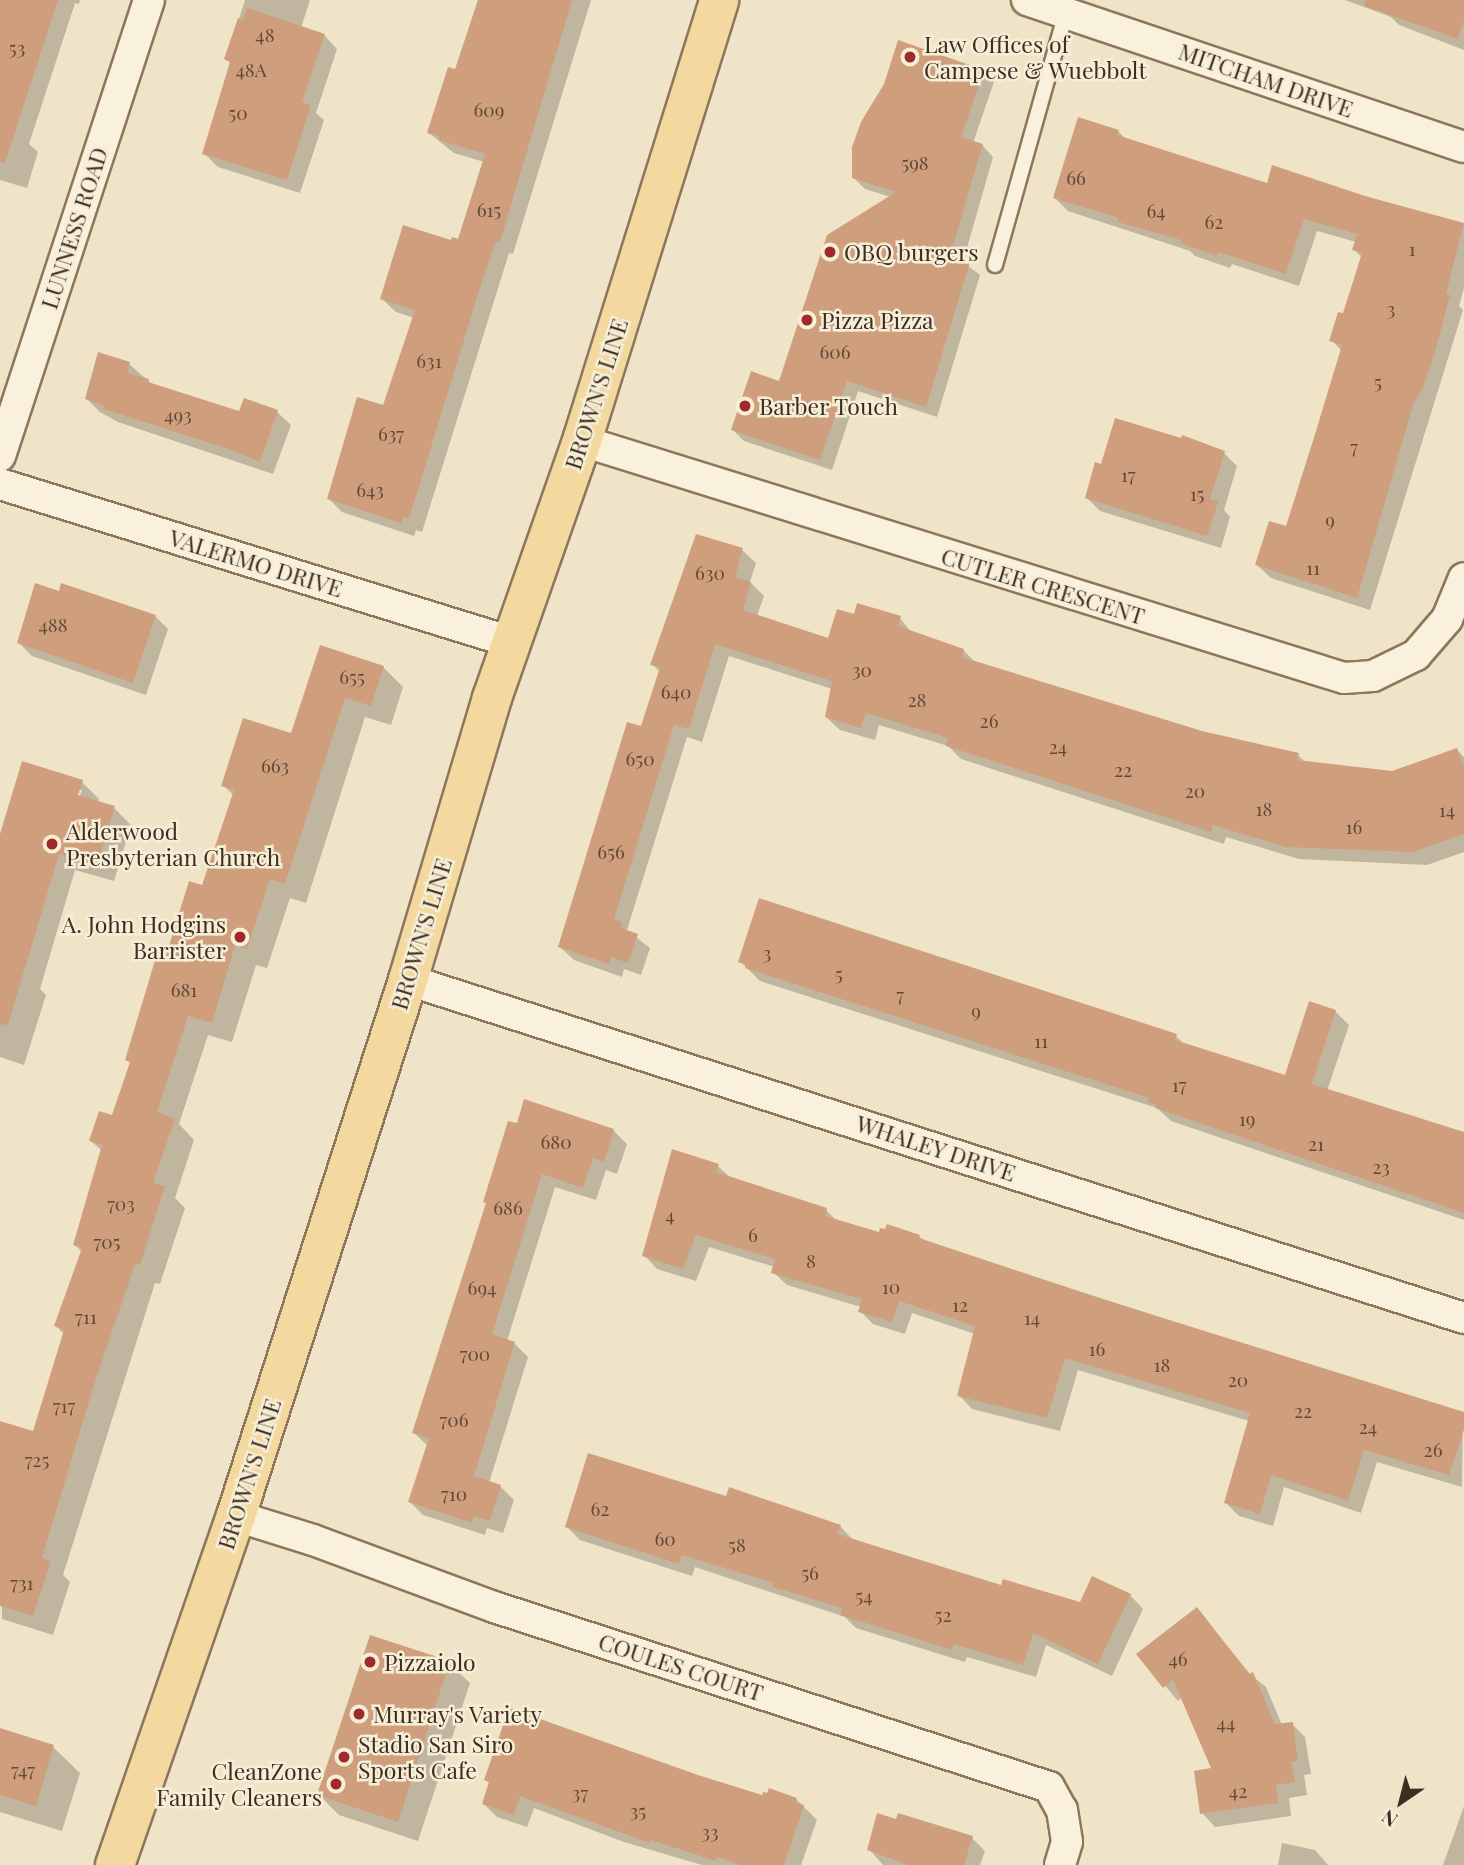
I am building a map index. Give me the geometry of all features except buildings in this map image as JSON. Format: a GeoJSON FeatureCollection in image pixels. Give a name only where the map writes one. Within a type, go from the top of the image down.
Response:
{"type":"FeatureCollection","features":[{"type":"Feature","properties":{"kind":"main road","name":"BROWN'S LINE"},"geometry":{"type":"LineString","coordinates":[[115,1865],[236,1516],[408,980],[511,642],[582,441],[719,0]]}},
{"type":"Feature","properties":{"kind":"street","name":"LUNNESS ROAD"},"geometry":{"type":"LineString","coordinates":[[0,456],[149,0]]}},
{"type":"Feature","properties":{"kind":"street","name":"MITCHAM DRIVE"},"geometry":{"type":"LineString","coordinates":[[1027,0],[1464,147]]}},
{"type":"Feature","properties":{"kind":"street","name":"CUTLER CRESCENT"},"geometry":{"type":"LineString","coordinates":[[582,441],[1344,678],[1373,676],[1416,655],[1447,619],[1464,578]]}},
{"type":"Feature","properties":{"kind":"street","name":"VALERMO DRIVE"},"geometry":{"type":"LineString","coordinates":[[0,484],[511,642]]}},
{"type":"Feature","properties":{"kind":"street","name":"WHALEY DRIVE"},"geometry":{"type":"LineString","coordinates":[[408,980],[1464,1318]]}},
{"type":"Feature","properties":{"kind":"street","name":"COULES COURT"},"geometry":{"type":"LineString","coordinates":[[236,1516],[313,1540],[494,1607],[1049,1787],[1062,1810],[1067,1842],[1060,1865]]}},
{"type":"Feature","properties":{"kind":"lane"},"geometry":{"type":"LineString","coordinates":[[995,265],[1066,13]]}},
{"type":"Feature","properties":{"kind":"place","name":"Law Offices of Campese & Wuebbolt"},"geometry":{"type":"Point","coordinates":[910,57]}},
{"type":"Feature","properties":{"kind":"place","name":"OBQ burgers"},"geometry":{"type":"Point","coordinates":[830,252]}},
{"type":"Feature","properties":{"kind":"place","name":"Pizza Pizza"},"geometry":{"type":"Point","coordinates":[807,320]}},
{"type":"Feature","properties":{"kind":"place","name":"Barber Touch"},"geometry":{"type":"Point","coordinates":[745,406]}},
{"type":"Feature","properties":{"kind":"place","name":"Alderwood Presbyterian Church"},"geometry":{"type":"Point","coordinates":[52,844]}},
{"type":"Feature","properties":{"kind":"place","name":"A. John Hodgins Barrister"},"geometry":{"type":"Point","coordinates":[240,937]}},
{"type":"Feature","properties":{"kind":"place","name":"Pizzaiolo"},"geometry":{"type":"Point","coordinates":[370,1662]}},
{"type":"Feature","properties":{"kind":"place","name":"Murray's Variety"},"geometry":{"type":"Point","coordinates":[359,1714]}},
{"type":"Feature","properties":{"kind":"place","name":"Stadio San Siro Sports Cafe"},"geometry":{"type":"Point","coordinates":[344,1757]}},
{"type":"Feature","properties":{"kind":"place","name":"CleanZone Family Cleaners"},"geometry":{"type":"Point","coordinates":[336,1784]}}]}
